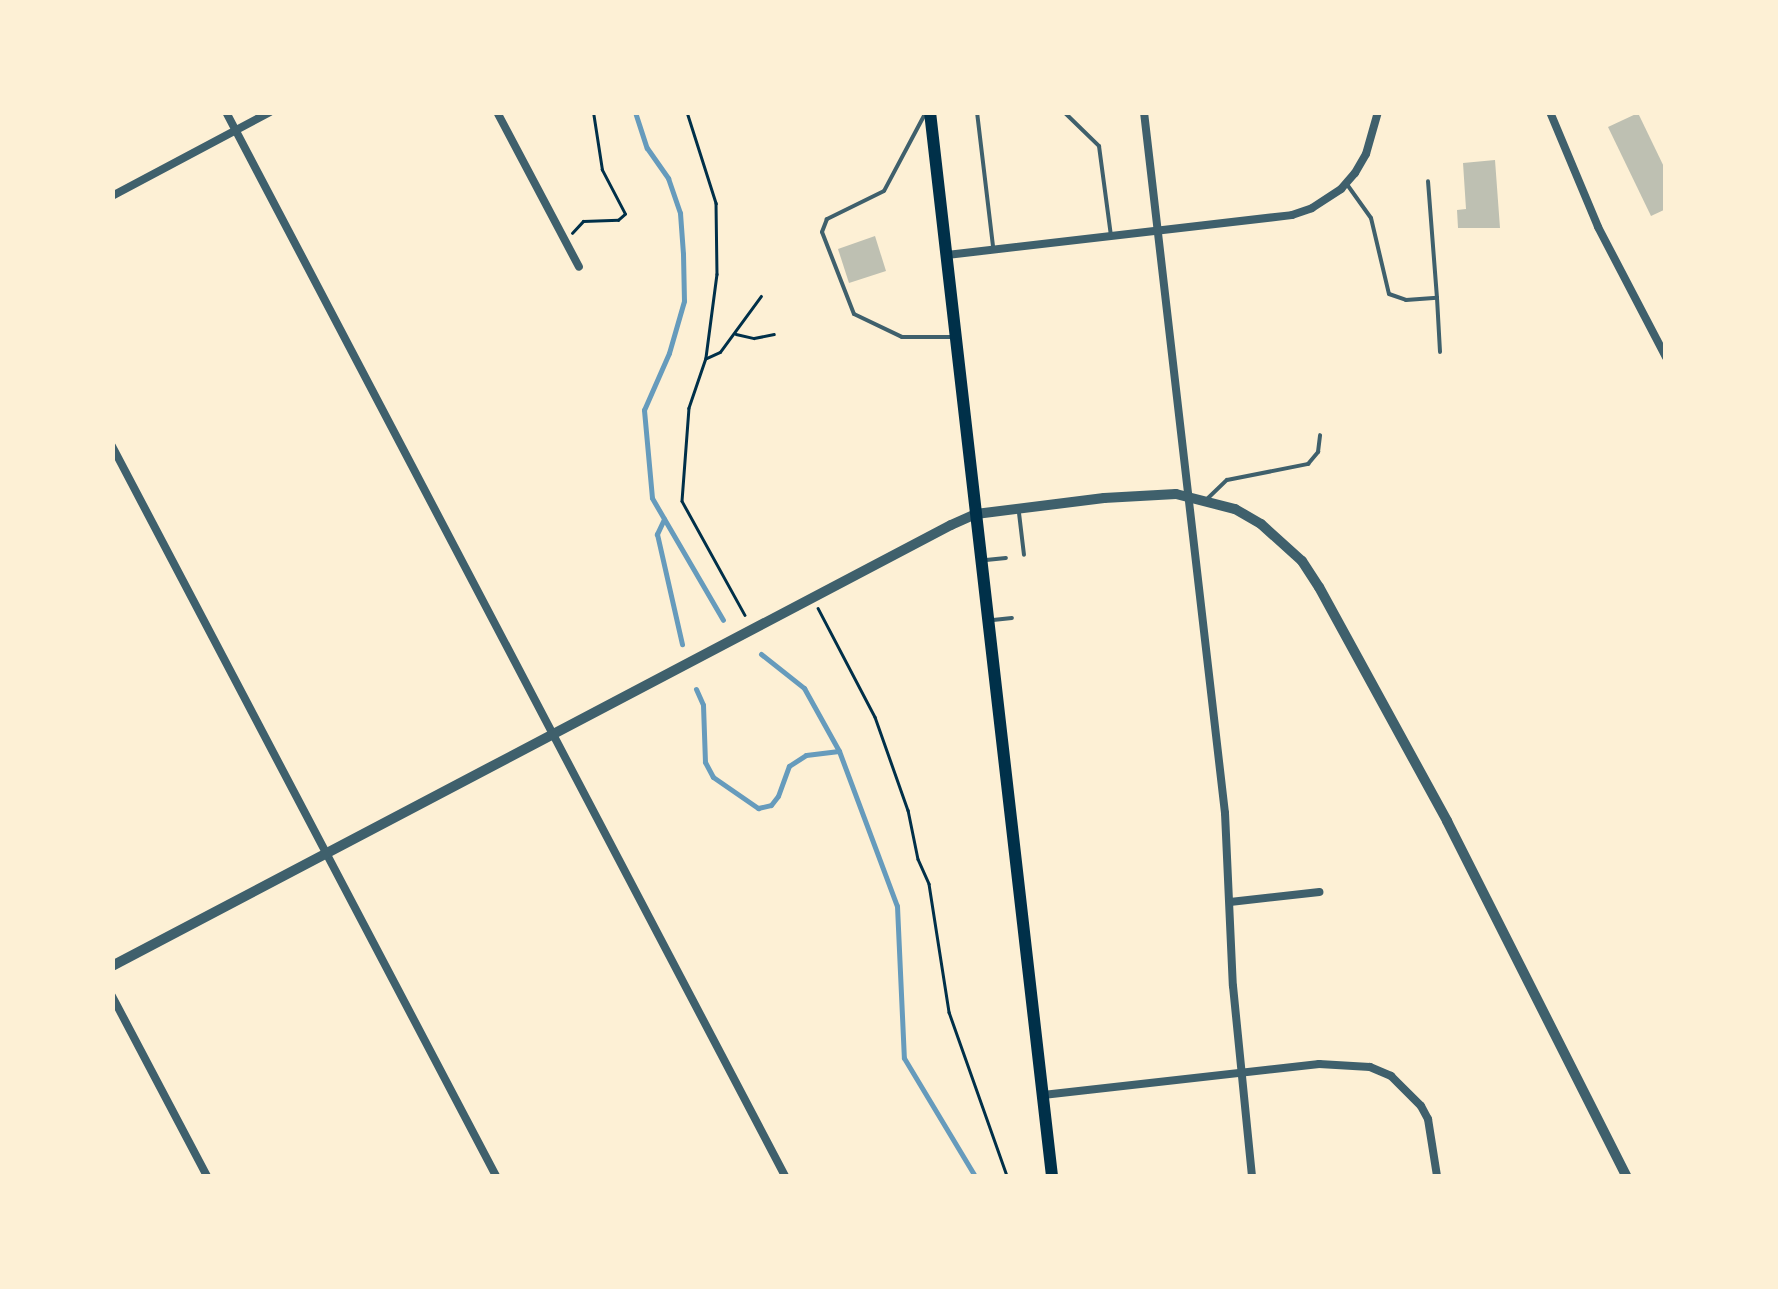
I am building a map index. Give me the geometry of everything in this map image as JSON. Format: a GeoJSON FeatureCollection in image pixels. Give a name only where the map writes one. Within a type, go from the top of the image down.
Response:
{"type":"FeatureCollection","features":[{"type":"Feature","properties":{"kind":"main road"},"geometry":{"type":"LineString","coordinates":[[928,112],[1052,1176]]}},
{"type":"Feature","properties":{"kind":"street"},"geometry":{"type":"LineString","coordinates":[[226,112],[785,1176]]}},
{"type":"Feature","properties":{"kind":"street"},"geometry":{"type":"LineString","coordinates":[[112,196],[270,112]]}},
{"type":"Feature","properties":{"kind":"street"},"geometry":{"type":"LineString","coordinates":[[498,112],[579,268]]}},
{"type":"Feature","properties":{"kind":"street"},"geometry":{"type":"LineString","coordinates":[[1144,112],[1225,813],[1252,1176]]}},
{"type":"Feature","properties":{"kind":"street"},"geometry":{"type":"LineString","coordinates":[[947,255],[1292,215],[1324,202],[1346,183],[1366,154],[1378,112]]}},
{"type":"Feature","properties":{"kind":"street"},"geometry":{"type":"LineString","coordinates":[[1550,112],[1598,227],[1666,357]]}},
{"type":"Feature","properties":{"kind":"street"},"geometry":{"type":"LineString","coordinates":[[112,446],[496,1176]]}},
{"type":"Feature","properties":{"kind":"street"},"geometry":{"type":"LineString","coordinates":[[112,966],[976,514],[1157,493],[1189,496],[1235,509],[1261,524],[1302,561],[1319,587],[1446,821],[1626,1176]]}},
{"type":"Feature","properties":{"kind":"street"},"geometry":{"type":"LineString","coordinates":[[1230,902],[1319,892]]}},
{"type":"Feature","properties":{"kind":"street"},"geometry":{"type":"LineString","coordinates":[[112,996],[207,1176]]}},
{"type":"Feature","properties":{"kind":"street"},"geometry":{"type":"LineString","coordinates":[[1043,1095],[1341,1063],[1370,1067],[1391,1076],[1412,1094],[1428,1120],[1437,1176]]}},
{"type":"Feature","properties":{"kind":"lane"},"geometry":{"type":"LineString","coordinates":[[928,112],[884,190],[824,222],[822,232],[850,309],[902,338],[956,337]]}},
{"type":"Feature","properties":{"kind":"lane"},"geometry":{"type":"LineString","coordinates":[[977,112],[993,250]]}},
{"type":"Feature","properties":{"kind":"lane"},"geometry":{"type":"LineString","coordinates":[[1064,112],[1099,146],[1111,236]]}},
{"type":"Feature","properties":{"kind":"lane"},"geometry":{"type":"LineString","coordinates":[[1428,181],[1440,352]]}},
{"type":"Feature","properties":{"kind":"lane"},"geometry":{"type":"LineString","coordinates":[[1346,183],[1371,218],[1390,294],[1406,300],[1436,298]]}},
{"type":"Feature","properties":{"kind":"lane"},"geometry":{"type":"LineString","coordinates":[[1206,500],[1227,480],[1308,464],[1318,452],[1320,434]]}},
{"type":"Feature","properties":{"kind":"lane"},"geometry":{"type":"LineString","coordinates":[[1019,508],[1024,555]]}},
{"type":"Feature","properties":{"kind":"lane"},"geometry":{"type":"LineString","coordinates":[[981,561],[1006,558]]}},
{"type":"Feature","properties":{"kind":"lane"},"geometry":{"type":"LineString","coordinates":[[988,621],[1012,618]]}},
{"type":"Feature","properties":{"kind":"path"},"geometry":{"type":"LineString","coordinates":[[565,241],[583,221],[618,220],[625,214],[602,170],[593,112]]}},
{"type":"Feature","properties":{"kind":"path"},"geometry":{"type":"LineString","coordinates":[[687,112],[716,203],[717,274],[706,358],[689,408],[682,501],[753,630]]}},
{"type":"Feature","properties":{"kind":"path"},"geometry":{"type":"LineString","coordinates":[[706,358],[720,352],[761,296]]}},
{"type":"Feature","properties":{"kind":"path"},"geometry":{"type":"LineString","coordinates":[[734,334],[754,338],[774,334]]}},
{"type":"Feature","properties":{"kind":"path"},"geometry":{"type":"LineString","coordinates":[[812,598],[876,717],[908,810],[918,859],[929,884],[949,1012],[1006,1176]]}},
{"type":"Feature","properties":{"kind":"building"},"geometry":{"type":"Polygon","coordinates":[[[1638,113],[1666,171],[1666,209],[1651,216],[1608,127],[1638,113]]]}},
{"type":"Feature","properties":{"kind":"building"},"geometry":{"type":"Polygon","coordinates":[[[1495,160],[1500,228],[1458,228],[1457,210],[1466,209],[1463,163],[1495,160]]]}},
{"type":"Feature","properties":{"kind":"building"},"geometry":{"type":"Polygon","coordinates":[[[875,236],[886,271],[849,283],[838,249],[875,236]]]}},
{"type":"Feature","properties":{"kind":"waterway"},"geometry":{"type":"LineString","coordinates":[[635,112],[647,148],[668,178],[680,213],[683,254],[684,301],[669,353],[644,410],[652,498],[723,620]]}},
{"type":"Feature","properties":{"kind":"waterway"},"geometry":{"type":"LineString","coordinates":[[664,519],[657,534],[682,644]]}},
{"type":"Feature","properties":{"kind":"waterway"},"geometry":{"type":"LineString","coordinates":[[761,654],[804,688],[839,751],[897,906],[904,1058],[975,1176]]}},
{"type":"Feature","properties":{"kind":"waterway"},"geometry":{"type":"LineString","coordinates":[[696,689],[703,705],[705,762],[713,777],[758,808],[771,805],[778,796],[789,766],[806,755],[839,751]]}}]}
